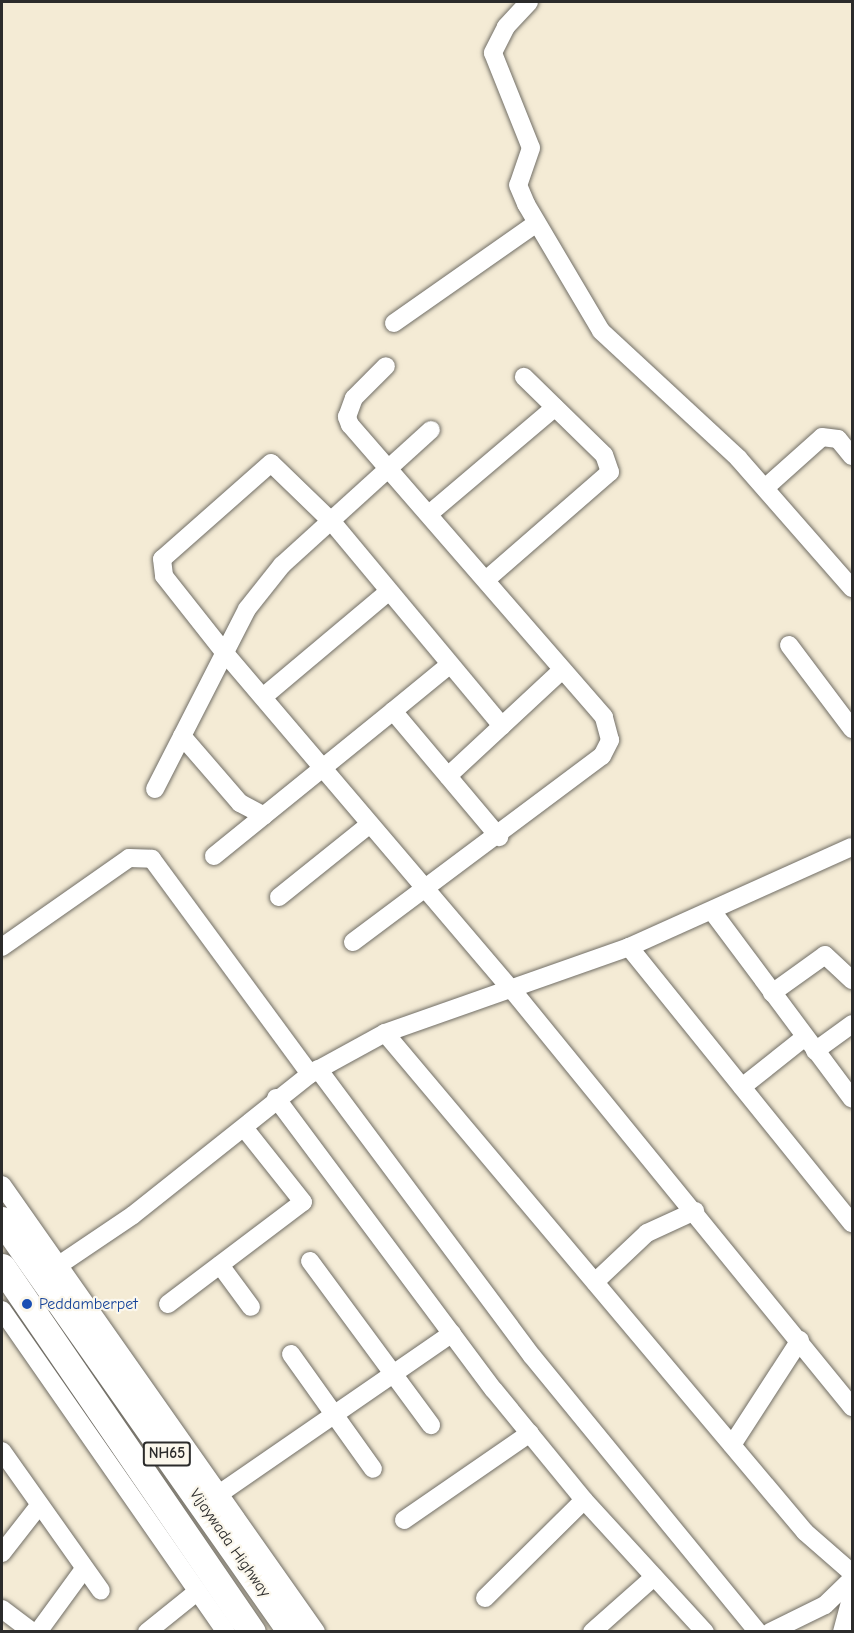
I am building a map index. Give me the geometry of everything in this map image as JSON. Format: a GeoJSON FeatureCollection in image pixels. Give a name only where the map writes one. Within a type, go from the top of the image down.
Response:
{"type":"FeatureCollection","features":[{"type":"Feature","properties":{"kind":"highway","name":"Vijaywada Highway"},"geometry":{"type":"LineString","coordinates":[[2,1220],[291,1632]]}},
{"type":"Feature","properties":{"kind":"highway","name":"Vijaywada Highway"},"geometry":{"type":"LineString","coordinates":[[2,1267],[252,1632]]}},
{"type":"Feature","properties":{"kind":"street"},"geometry":{"type":"LineString","coordinates":[[529,2],[506,27],[493,53],[494,65],[527,134],[530,158],[518,185],[537,223],[600,331],[765,488],[852,588]]}},
{"type":"Feature","properties":{"kind":"street"},"geometry":{"type":"LineString","coordinates":[[394,323],[537,223]]}},
{"type":"Feature","properties":{"kind":"street"},"geometry":{"type":"LineString","coordinates":[[353,942],[499,837],[602,756],[610,740],[604,717],[561,671],[487,579],[347,417],[354,399],[386,366]]}},
{"type":"Feature","properties":{"kind":"street"},"geometry":{"type":"LineString","coordinates":[[487,579],[610,472],[604,455],[524,377]]}},
{"type":"Feature","properties":{"kind":"street"},"geometry":{"type":"LineString","coordinates":[[429,514],[555,407]]}},
{"type":"Feature","properties":{"kind":"street"},"geometry":{"type":"LineString","coordinates":[[155,789],[247,609],[282,565],[431,430]]}},
{"type":"Feature","properties":{"kind":"street"},"geometry":{"type":"LineString","coordinates":[[765,488],[822,437],[838,439],[852,456]]}},
{"type":"Feature","properties":{"kind":"street"},"geometry":{"type":"LineString","coordinates":[[502,726],[448,666],[331,521],[271,463],[162,559],[164,576],[224,652],[325,767],[369,825],[428,890],[513,991],[695,1211],[852,1407]]}},
{"type":"Feature","properties":{"kind":"street"},"geometry":{"type":"LineString","coordinates":[[263,697],[388,592]]}},
{"type":"Feature","properties":{"kind":"street"},"geometry":{"type":"LineString","coordinates":[[789,645],[852,726]]}},
{"type":"Feature","properties":{"kind":"street"},"geometry":{"type":"LineString","coordinates":[[214,856],[448,666]]}},
{"type":"Feature","properties":{"kind":"street"},"geometry":{"type":"LineString","coordinates":[[448,776],[561,671]]}},
{"type":"Feature","properties":{"kind":"street"},"geometry":{"type":"LineString","coordinates":[[393,711],[499,837]]}},
{"type":"Feature","properties":{"kind":"street"},"geometry":{"type":"LineString","coordinates":[[182,736],[240,803],[264,816]]}},
{"type":"Feature","properties":{"kind":"street"},"geometry":{"type":"LineString","coordinates":[[279,897],[369,825]]}},
{"type":"Feature","properties":{"kind":"street"},"geometry":{"type":"LineString","coordinates":[[59,1264],[245,1129],[276,1098],[314,1071],[385,1033],[513,991],[629,947],[852,847]]}},
{"type":"Feature","properties":{"kind":"street"},"geometry":{"type":"LineString","coordinates":[[2,947],[129,858],[152,859],[532,1356],[758,1632]]}},
{"type":"Feature","properties":{"kind":"street"},"geometry":{"type":"LineString","coordinates":[[712,911],[852,1099]]}},
{"type":"Feature","properties":{"kind":"street"},"geometry":{"type":"LineString","coordinates":[[629,947],[851,1219]]}},
{"type":"Feature","properties":{"kind":"street"},"geometry":{"type":"LineString","coordinates":[[772,993],[825,955],[852,980]]}},
{"type":"Feature","properties":{"kind":"street"},"geometry":{"type":"LineString","coordinates":[[742,1086],[810,1044],[852,1024]]}},
{"type":"Feature","properties":{"kind":"street"},"geometry":{"type":"LineString","coordinates":[[385,1033],[805,1532],[852,1573]]}},
{"type":"Feature","properties":{"kind":"street"},"geometry":{"type":"LineString","coordinates":[[276,1098],[530,1433],[584,1500],[705,1632]]}},
{"type":"Feature","properties":{"kind":"street"},"geometry":{"type":"LineString","coordinates":[[168,1304],[303,1202],[245,1129]]}},
{"type":"Feature","properties":{"kind":"street"},"geometry":{"type":"LineString","coordinates":[[2,1185],[316,1632]]}},
{"type":"Feature","properties":{"kind":"street"},"geometry":{"type":"LineString","coordinates":[[595,1282],[647,1233],[695,1211]]}},
{"type":"Feature","properties":{"kind":"street"},"geometry":{"type":"LineString","coordinates":[[310,1262],[431,1425]]}},
{"type":"Feature","properties":{"kind":"street"},"geometry":{"type":"LineString","coordinates":[[220,1265],[251,1307]]}},
{"type":"Feature","properties":{"kind":"street"},"geometry":{"type":"LineString","coordinates":[[2,1310],[226,1632]]}},
{"type":"Feature","properties":{"kind":"street"},"geometry":{"type":"LineString","coordinates":[[219,1494],[391,1372],[452,1332]]}},
{"type":"Feature","properties":{"kind":"street"},"geometry":{"type":"LineString","coordinates":[[732,1445],[800,1340]]}},
{"type":"Feature","properties":{"kind":"street"},"geometry":{"type":"LineString","coordinates":[[291,1354],[373,1469]]}},
{"type":"Feature","properties":{"kind":"street"},"geometry":{"type":"LineString","coordinates":[[404,1520],[530,1433]]}},
{"type":"Feature","properties":{"kind":"street"},"geometry":{"type":"LineString","coordinates":[[2,1451],[38,1507],[101,1591]]}},
{"type":"Feature","properties":{"kind":"street"},"geometry":{"type":"LineString","coordinates":[[485,1598],[584,1500]]}},
{"type":"Feature","properties":{"kind":"street"},"geometry":{"type":"LineString","coordinates":[[2,1553],[38,1507]]}},
{"type":"Feature","properties":{"kind":"street"},"geometry":{"type":"LineString","coordinates":[[2,1609],[28,1630],[84,1569]]}},
{"type":"Feature","properties":{"kind":"street"},"geometry":{"type":"LineString","coordinates":[[592,1632],[654,1577]]}},
{"type":"Feature","properties":{"kind":"street"},"geometry":{"type":"LineString","coordinates":[[771,1632],[825,1605],[852,1579]]}},
{"type":"Feature","properties":{"kind":"street"},"geometry":{"type":"LineString","coordinates":[[147,1632],[198,1591]]}},
{"type":"Feature","properties":{"kind":"street"},"geometry":{"type":"LineString","coordinates":[[842,1632],[852,1595]]}},
{"type":"Feature","properties":{"kind":"place","name":"Peddamberpet"},"geometry":{"type":"Point","coordinates":[27,1304]}}]}
